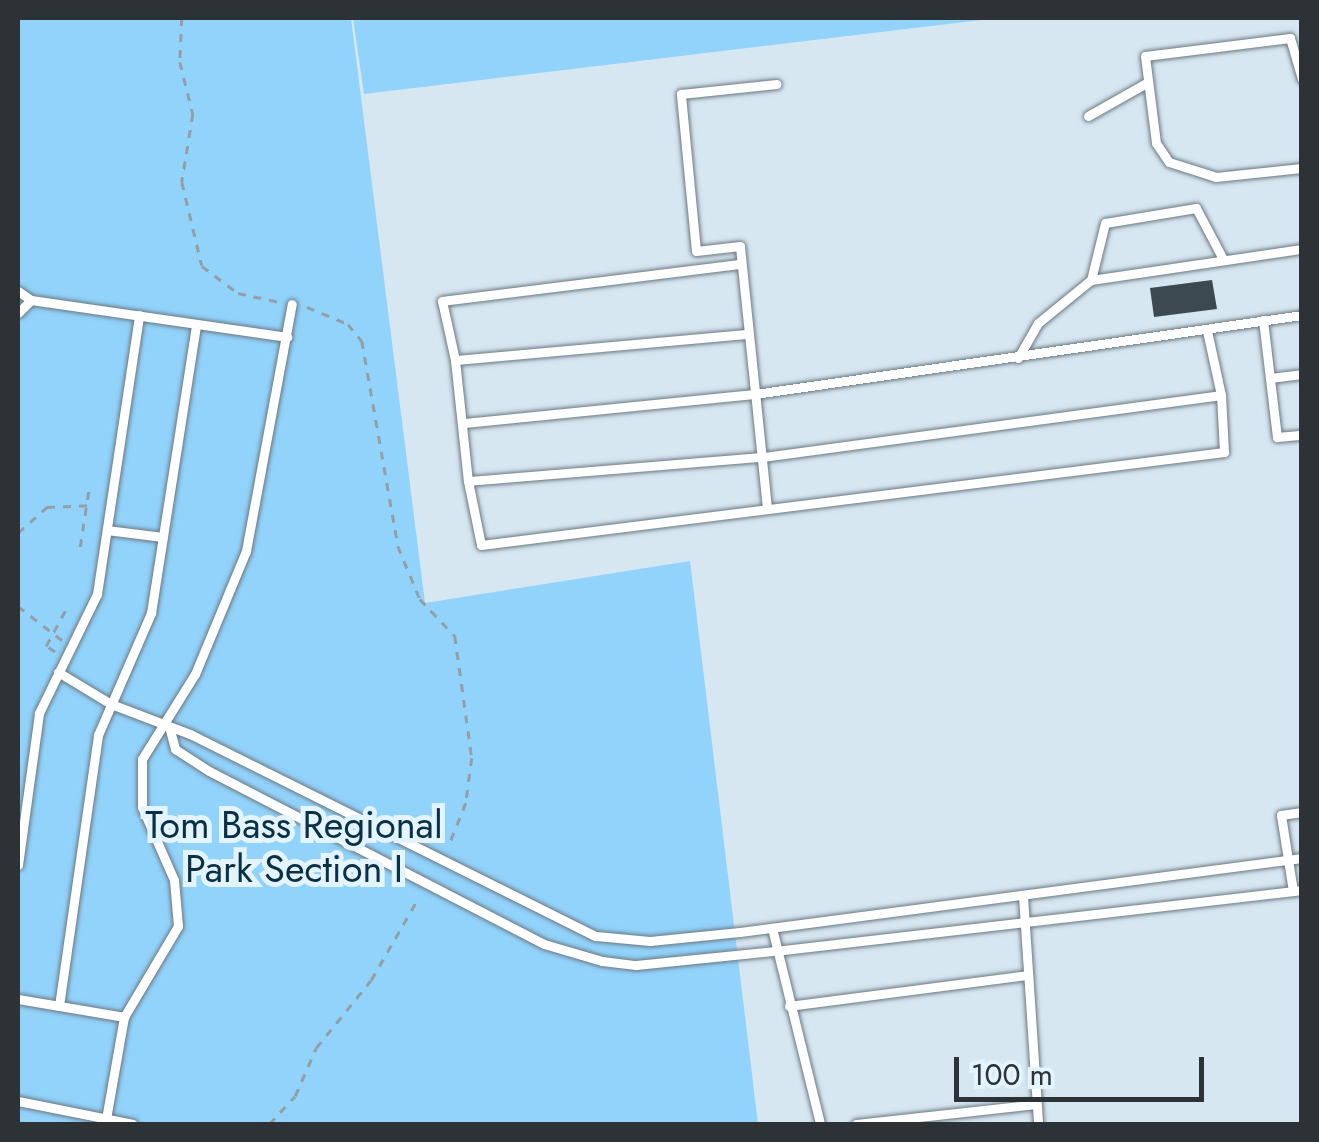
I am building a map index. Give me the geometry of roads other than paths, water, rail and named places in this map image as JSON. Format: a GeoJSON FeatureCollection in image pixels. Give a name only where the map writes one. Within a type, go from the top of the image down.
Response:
{"type":"FeatureCollection","features":[{"type":"Feature","properties":{"kind":"lane"},"geometry":{"type":"LineString","coordinates":[[1302,79],[1290,38],[1146,56],[1156,142],[1169,162],[1216,177],[1302,168]]}},
{"type":"Feature","properties":{"kind":"lane"},"geometry":{"type":"LineString","coordinates":[[1088,116],[1148,82]]}},
{"type":"Feature","properties":{"kind":"lane"},"geometry":{"type":"LineString","coordinates":[[767,508],[746,334],[740,246],[696,251],[681,94],[776,84]]}},
{"type":"Feature","properties":{"kind":"lane"},"geometry":{"type":"LineString","coordinates":[[1091,280],[1105,223],[1196,208],[1223,259]]}},
{"type":"Feature","properties":{"kind":"lane"},"geometry":{"type":"LineString","coordinates":[[1018,358],[1038,323],[1091,280],[1302,249]]}},
{"type":"Feature","properties":{"kind":"lane"},"geometry":{"type":"LineString","coordinates":[[741,264],[442,301],[480,544],[1224,452],[1220,395],[1207,331]]}},
{"type":"Feature","properties":{"kind":"lane"},"geometry":{"type":"LineString","coordinates":[[18,291],[31,300],[286,338]]}},
{"type":"Feature","properties":{"kind":"lane"},"geometry":{"type":"LineString","coordinates":[[18,313],[31,300]]}},
{"type":"Feature","properties":{"kind":"lane"},"geometry":{"type":"LineString","coordinates":[[106,1119],[124,1017],[178,926],[174,880],[142,807],[142,759],[167,728],[195,674],[246,550],[292,304]]}},
{"type":"Feature","properties":{"kind":"lane"},"geometry":{"type":"LineString","coordinates":[[18,865],[39,713],[97,594],[139,315]]}},
{"type":"Feature","properties":{"kind":"lane"},"geometry":{"type":"LineString","coordinates":[[464,423],[754,394],[1302,315]]}},
{"type":"Feature","properties":{"kind":"lane"},"geometry":{"type":"LineString","coordinates":[[1263,320],[1278,437],[1302,435]]}},
{"type":"Feature","properties":{"kind":"lane"},"geometry":{"type":"LineString","coordinates":[[59,1006],[98,735],[148,623],[196,324]]}},
{"type":"Feature","properties":{"kind":"lane"},"geometry":{"type":"LineString","coordinates":[[454,360],[746,334]]}},
{"type":"Feature","properties":{"kind":"lane"},"geometry":{"type":"LineString","coordinates":[[1270,378],[1302,374]]}},
{"type":"Feature","properties":{"kind":"lane"},"geometry":{"type":"LineString","coordinates":[[468,481],[763,457],[1220,395]]}},
{"type":"Feature","properties":{"kind":"lane"},"geometry":{"type":"LineString","coordinates":[[107,530],[163,537]]}},
{"type":"Feature","properties":{"kind":"lane"},"geometry":{"type":"LineString","coordinates":[[58,672],[111,704],[190,734],[596,936],[650,941],[772,928],[1302,858]]}},
{"type":"Feature","properties":{"kind":"lane"},"geometry":{"type":"LineString","coordinates":[[167,728],[175,748],[209,771],[544,944],[602,961],[636,964],[1297,890],[1281,815],[1302,812]]}},
{"type":"Feature","properties":{"kind":"lane"},"geometry":{"type":"LineString","coordinates":[[440,889],[447,864]]}},
{"type":"Feature","properties":{"kind":"lane"},"geometry":{"type":"LineString","coordinates":[[1022,896],[1038,1124]]}},
{"type":"Feature","properties":{"kind":"lane"},"geometry":{"type":"LineString","coordinates":[[772,928],[820,1124]]}},
{"type":"Feature","properties":{"kind":"lane"},"geometry":{"type":"LineString","coordinates":[[789,1006],[1028,975]]}},
{"type":"Feature","properties":{"kind":"lane"},"geometry":{"type":"LineString","coordinates":[[18,999],[124,1017]]}},
{"type":"Feature","properties":{"kind":"lane"},"geometry":{"type":"LineString","coordinates":[[18,1102],[133,1124]]}},
{"type":"Feature","properties":{"kind":"lane"},"geometry":{"type":"LineString","coordinates":[[856,1124],[1036,1104]]}},
{"type":"Feature","properties":{"kind":"park label","name":"Tom Bass Regional Park Section I"},"geometry":{"type":"Point","coordinates":[294,847]}}]}
